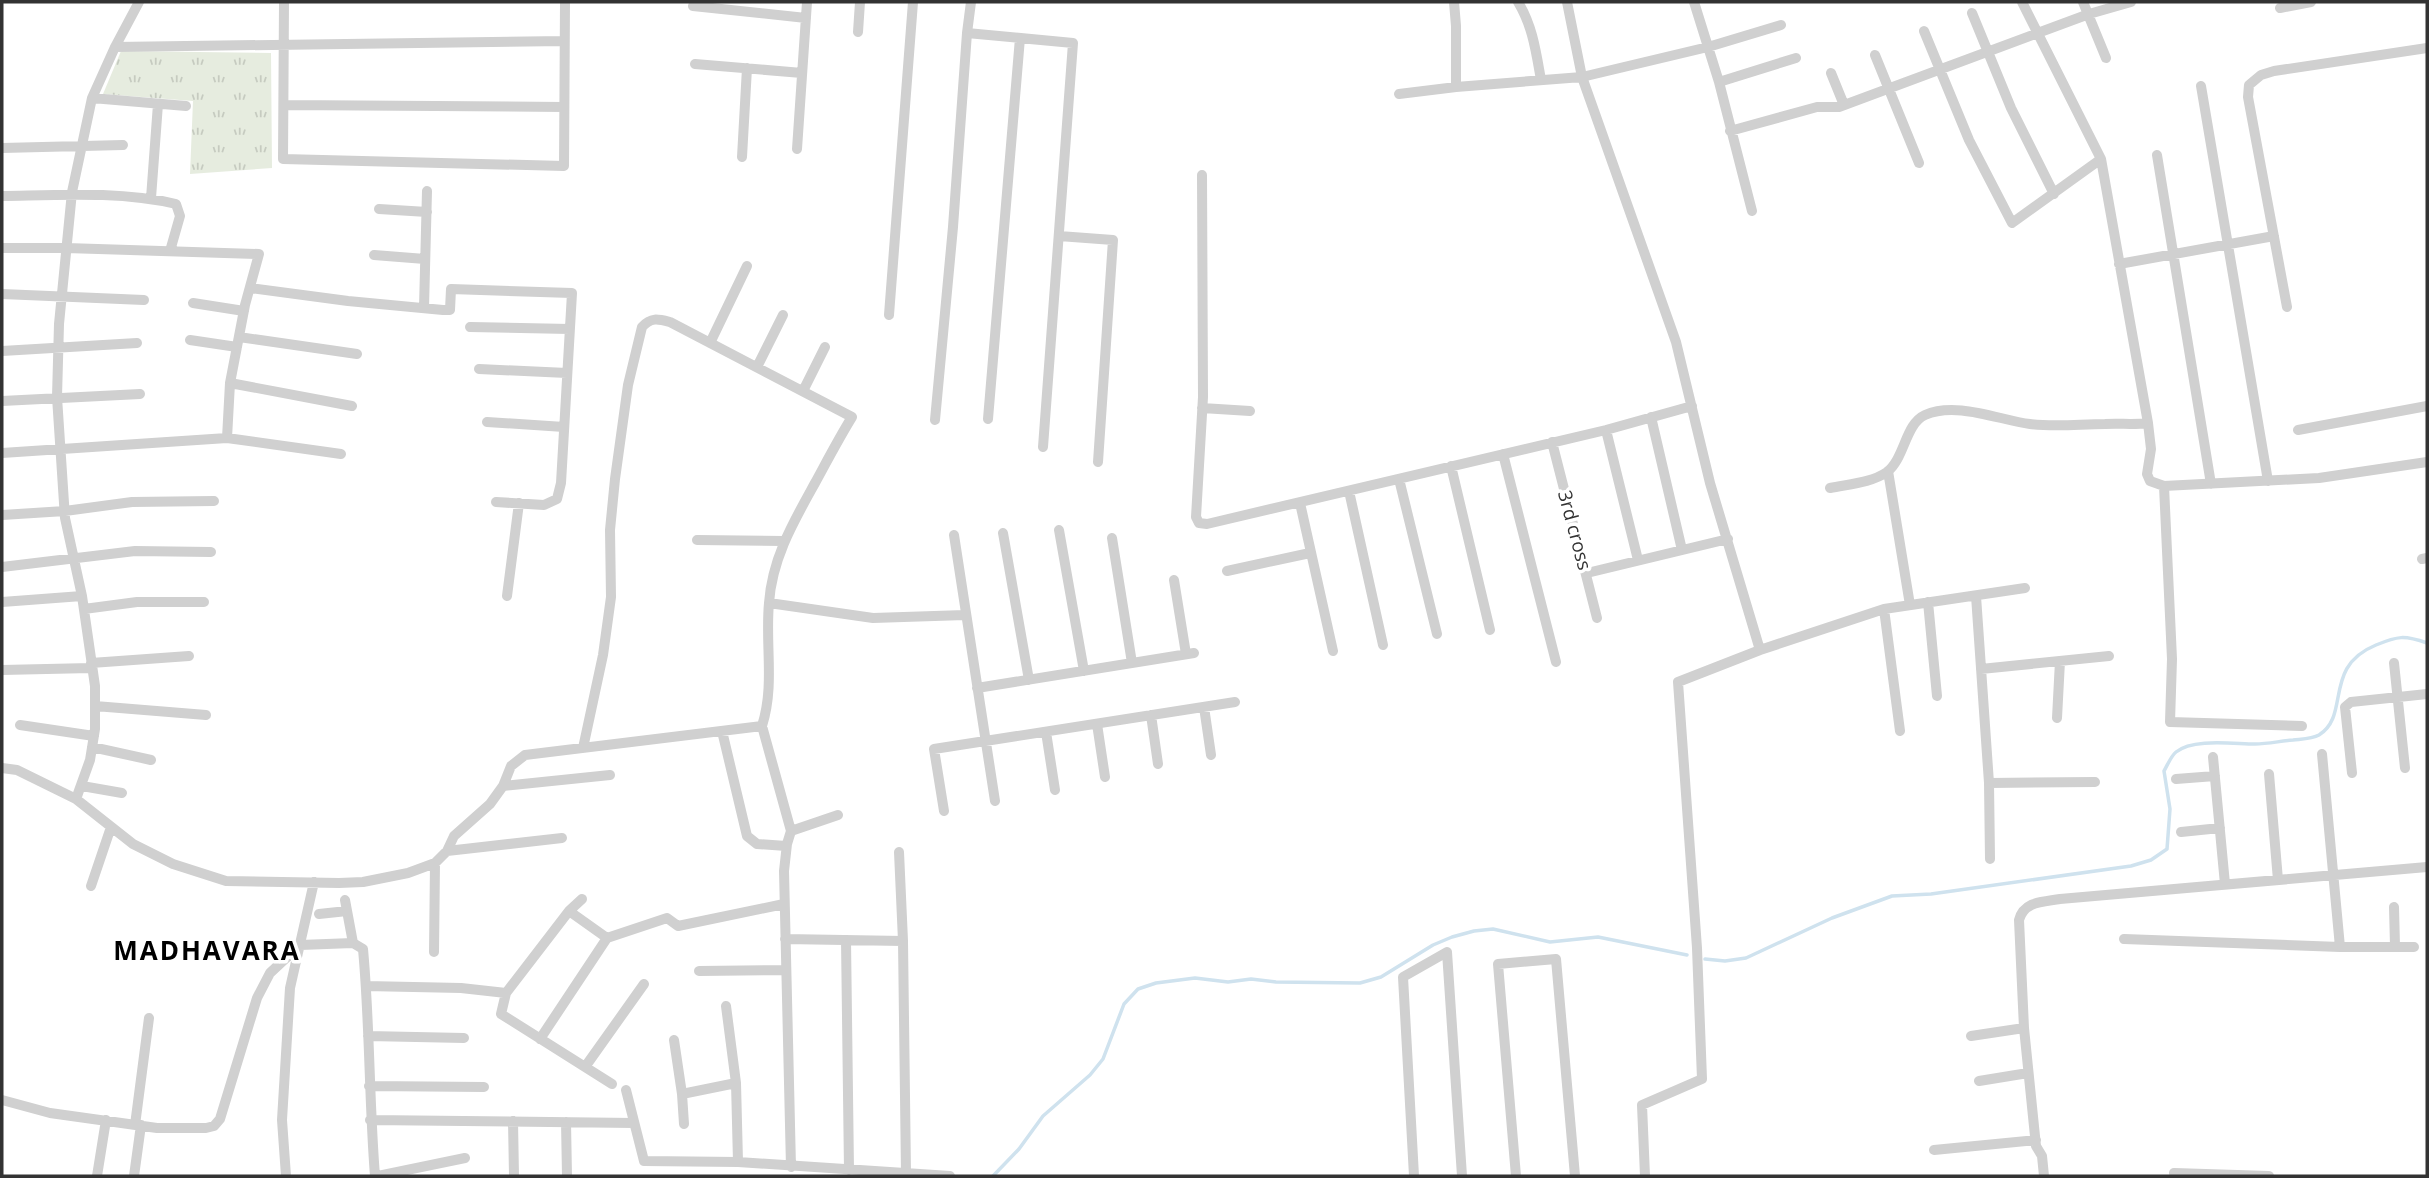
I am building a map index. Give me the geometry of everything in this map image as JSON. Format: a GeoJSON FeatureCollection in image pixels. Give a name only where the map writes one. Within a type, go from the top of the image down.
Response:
{"type":"FeatureCollection","features":[{"type":"Feature","properties":{"kind":"street"},"geometry":{"type":"LineString","coordinates":[[76,799],[82,786],[93,741],[95,706],[82,596],[65,511],[57,397],[61,295],[72,195],[93,98],[115,47],[139,2]]}},
{"type":"Feature","properties":{"kind":"street"},"geometry":{"type":"LineString","coordinates":[[284,2],[283,159],[564,166],[565,2]]}},
{"type":"Feature","properties":{"kind":"street"},"geometry":{"type":"LineString","coordinates":[[797,149],[807,2]]}},
{"type":"Feature","properties":{"kind":"street"},"geometry":{"type":"LineString","coordinates":[[858,32],[860,2]]}},
{"type":"Feature","properties":{"kind":"street"},"geometry":{"type":"LineString","coordinates":[[890,315],[913,2]]}},
{"type":"Feature","properties":{"kind":"street"},"geometry":{"type":"LineString","coordinates":[[935,420],[971,2]]}},
{"type":"Feature","properties":{"kind":"street"},"geometry":{"type":"LineString","coordinates":[[1454,2],[1456,87]]}},
{"type":"Feature","properties":{"kind":"street"},"geometry":{"type":"LineString","coordinates":[[1518,2],[1529,20],[1541,80]]}},
{"type":"Feature","properties":{"kind":"street"},"geometry":{"type":"LineString","coordinates":[[1567,2],[1582,77],[1676,342],[1710,483],[1760,650]]}},
{"type":"Feature","properties":{"kind":"street"},"geometry":{"type":"LineString","coordinates":[[1694,2],[1752,211]]}},
{"type":"Feature","properties":{"kind":"street"},"geometry":{"type":"LineString","coordinates":[[2022,2],[2101,159],[2148,423],[2151,449],[2147,474],[2150,481],[2164,486],[2319,478],[2427,462]]}},
{"type":"Feature","properties":{"kind":"street"},"geometry":{"type":"LineString","coordinates":[[2082,2],[2106,58]]}},
{"type":"Feature","properties":{"kind":"street"},"geometry":{"type":"LineString","coordinates":[[1730,131],[1817,107],[1844,105],[2089,14],[2131,2]]}},
{"type":"Feature","properties":{"kind":"street"},"geometry":{"type":"LineString","coordinates":[[2280,8],[2311,2]]}},
{"type":"Feature","properties":{"kind":"street"},"geometry":{"type":"LineString","coordinates":[[693,6],[806,18]]}},
{"type":"Feature","properties":{"kind":"street"},"geometry":{"type":"LineString","coordinates":[[1972,13],[2011,108],[2054,194]]}},
{"type":"Feature","properties":{"kind":"street"},"geometry":{"type":"LineString","coordinates":[[1399,94],[1582,77],[1708,47],[1781,25]]}},
{"type":"Feature","properties":{"kind":"street"},"geometry":{"type":"LineString","coordinates":[[1924,32],[1969,141],[2012,223],[2101,159]]}},
{"type":"Feature","properties":{"kind":"street"},"geometry":{"type":"LineString","coordinates":[[967,33],[1073,43],[1043,447]]}},
{"type":"Feature","properties":{"kind":"street"},"geometry":{"type":"LineString","coordinates":[[988,419],[1020,38]]}},
{"type":"Feature","properties":{"kind":"street"},"geometry":{"type":"LineString","coordinates":[[115,47],[564,41]]}},
{"type":"Feature","properties":{"kind":"street"},"geometry":{"type":"LineString","coordinates":[[2287,307],[2248,97],[2249,85],[2260,75],[2274,71],[2427,48]]}},
{"type":"Feature","properties":{"kind":"street"},"geometry":{"type":"LineString","coordinates":[[1875,55],[1919,163]]}},
{"type":"Feature","properties":{"kind":"street"},"geometry":{"type":"LineString","coordinates":[[1718,82],[1796,58]]}},
{"type":"Feature","properties":{"kind":"street"},"geometry":{"type":"LineString","coordinates":[[695,64],[802,73]]}},
{"type":"Feature","properties":{"kind":"street"},"geometry":{"type":"LineString","coordinates":[[742,158],[747,68]]}},
{"type":"Feature","properties":{"kind":"street"},"geometry":{"type":"LineString","coordinates":[[1831,74],[1844,105]]}},
{"type":"Feature","properties":{"kind":"street"},"geometry":{"type":"LineString","coordinates":[[2201,86],[2268,481]]}},
{"type":"Feature","properties":{"kind":"street"},"geometry":{"type":"LineString","coordinates":[[93,98],[186,106]]}},
{"type":"Feature","properties":{"kind":"street"},"geometry":{"type":"LineString","coordinates":[[151,198],[158,104]]}},
{"type":"Feature","properties":{"kind":"street"},"geometry":{"type":"LineString","coordinates":[[284,106],[564,107]]}},
{"type":"Feature","properties":{"kind":"street"},"geometry":{"type":"LineString","coordinates":[[2,148],[123,145]]}},
{"type":"Feature","properties":{"kind":"street"},"geometry":{"type":"LineString","coordinates":[[2157,155],[2211,484]]}},
{"type":"Feature","properties":{"kind":"street"},"geometry":{"type":"LineString","coordinates":[[1202,175],[1202,408],[1196,517],[1199,523],[1207,524],[1300,503],[1606,430],[1692,405]]}},
{"type":"Feature","properties":{"kind":"street"},"geometry":{"type":"LineString","coordinates":[[424,308],[427,191]]}},
{"type":"Feature","properties":{"kind":"street"},"geometry":{"type":"LineString","coordinates":[[2,196],[151,198],[176,204],[180,212],[170,251]]}},
{"type":"Feature","properties":{"kind":"street"},"geometry":{"type":"LineString","coordinates":[[379,209],[427,212]]}},
{"type":"Feature","properties":{"kind":"street"},"geometry":{"type":"LineString","coordinates":[[1059,236],[1113,240],[1098,462]]}},
{"type":"Feature","properties":{"kind":"street"},"geometry":{"type":"LineString","coordinates":[[2119,264],[2274,236]]}},
{"type":"Feature","properties":{"kind":"street"},"geometry":{"type":"LineString","coordinates":[[2,248],[259,254],[244,311],[230,383],[227,438]]}},
{"type":"Feature","properties":{"kind":"street"},"geometry":{"type":"LineString","coordinates":[[374,255],[425,259]]}},
{"type":"Feature","properties":{"kind":"street"},"geometry":{"type":"LineString","coordinates":[[710,343],[747,266]]}},
{"type":"Feature","properties":{"kind":"street"},"geometry":{"type":"LineString","coordinates":[[250,288],[348,301],[450,310],[451,289],[572,293],[561,483],[557,499],[544,505],[496,502]]}},
{"type":"Feature","properties":{"kind":"street"},"geometry":{"type":"LineString","coordinates":[[2,294],[144,300]]}},
{"type":"Feature","properties":{"kind":"street"},"geometry":{"type":"LineString","coordinates":[[193,303],[244,311]]}},
{"type":"Feature","properties":{"kind":"street"},"geometry":{"type":"LineString","coordinates":[[757,367],[783,315]]}},
{"type":"Feature","properties":{"kind":"street"},"geometry":{"type":"LineString","coordinates":[[583,748],[603,655],[611,597],[610,530],[628,385],[642,327],[655,318],[670,322],[852,417],[783,541],[769,603],[771,678],[768,708],[762,726],[791,831],[786,846],[784,904],[791,1167]]}},
{"type":"Feature","properties":{"kind":"street"},"geometry":{"type":"LineString","coordinates":[[470,327],[570,329]]}},
{"type":"Feature","properties":{"kind":"street"},"geometry":{"type":"LineString","coordinates":[[190,340],[357,354]]}},
{"type":"Feature","properties":{"kind":"street"},"geometry":{"type":"LineString","coordinates":[[2,351],[137,343]]}},
{"type":"Feature","properties":{"kind":"street"},"geometry":{"type":"LineString","coordinates":[[803,391],[825,347]]}},
{"type":"Feature","properties":{"kind":"street"},"geometry":{"type":"LineString","coordinates":[[479,369],[567,373]]}},
{"type":"Feature","properties":{"kind":"street"},"geometry":{"type":"LineString","coordinates":[[230,383],[352,406]]}},
{"type":"Feature","properties":{"kind":"street"},"geometry":{"type":"LineString","coordinates":[[2,401],[140,394]]}},
{"type":"Feature","properties":{"kind":"street"},"geometry":{"type":"LineString","coordinates":[[2298,430],[2427,406]]}},
{"type":"Feature","properties":{"kind":"street"},"geometry":{"type":"LineString","coordinates":[[1202,408],[1250,411]]}},
{"type":"Feature","properties":{"kind":"street"},"geometry":{"type":"LineString","coordinates":[[1830,488],[1871,480],[1888,471],[1903,451],[1913,426],[1925,415],[1974,411],[2029,424],[2050,426],[2148,423]]}},
{"type":"Feature","properties":{"kind":"street"},"geometry":{"type":"LineString","coordinates":[[1651,417],[1682,550]]}},
{"type":"Feature","properties":{"kind":"street"},"geometry":{"type":"LineString","coordinates":[[487,422],[564,427]]}},
{"type":"Feature","properties":{"kind":"street"},"geometry":{"type":"LineString","coordinates":[[1606,430],[1638,560]]}},
{"type":"Feature","properties":{"kind":"street"},"geometry":{"type":"LineString","coordinates":[[2,453],[227,438],[341,454]]}},
{"type":"Feature","properties":{"kind":"street","name":"3rd cross"},"geometry":{"type":"LineString","coordinates":[[1552,442],[1597,618]]}},
{"type":"Feature","properties":{"kind":"street"},"geometry":{"type":"LineString","coordinates":[[1503,454],[1556,662]]}},
{"type":"Feature","properties":{"kind":"street"},"geometry":{"type":"LineString","coordinates":[[1451,466],[1490,630]]}},
{"type":"Feature","properties":{"kind":"street"},"geometry":{"type":"LineString","coordinates":[[1888,471],[1910,605]]}},
{"type":"Feature","properties":{"kind":"street"},"geometry":{"type":"LineString","coordinates":[[1399,479],[1437,634]]}},
{"type":"Feature","properties":{"kind":"street"},"geometry":{"type":"LineString","coordinates":[[2164,486],[2172,659],[2170,722],[2302,726]]}},
{"type":"Feature","properties":{"kind":"street"},"geometry":{"type":"LineString","coordinates":[[1349,491],[1383,645]]}},
{"type":"Feature","properties":{"kind":"street"},"geometry":{"type":"LineString","coordinates":[[2,515],[65,511],[132,502],[214,501]]}},
{"type":"Feature","properties":{"kind":"street"},"geometry":{"type":"LineString","coordinates":[[507,596],[519,503]]}},
{"type":"Feature","properties":{"kind":"street"},"geometry":{"type":"LineString","coordinates":[[1300,503],[1333,651]]}},
{"type":"Feature","properties":{"kind":"street"},"geometry":{"type":"LineString","coordinates":[[1059,530],[1084,671]]}},
{"type":"Feature","properties":{"kind":"street"},"geometry":{"type":"LineString","coordinates":[[1003,533],[1028,680]]}},
{"type":"Feature","properties":{"kind":"street"},"geometry":{"type":"LineString","coordinates":[[954,535],[995,801]]}},
{"type":"Feature","properties":{"kind":"street"},"geometry":{"type":"LineString","coordinates":[[1112,538],[1132,663]]}},
{"type":"Feature","properties":{"kind":"street"},"geometry":{"type":"LineString","coordinates":[[1587,573],[1728,539]]}},
{"type":"Feature","properties":{"kind":"street"},"geometry":{"type":"LineString","coordinates":[[697,540],[783,541]]}},
{"type":"Feature","properties":{"kind":"street"},"geometry":{"type":"LineString","coordinates":[[2,567],[135,551],[211,552]]}},
{"type":"Feature","properties":{"kind":"street"},"geometry":{"type":"LineString","coordinates":[[1227,571],[1310,553]]}},
{"type":"Feature","properties":{"kind":"street"},"geometry":{"type":"LineString","coordinates":[[977,688],[1190,654],[1174,580]]}},
{"type":"Feature","properties":{"kind":"street"},"geometry":{"type":"LineString","coordinates":[[1645,1176],[1642,1105],[1702,1079],[1697,947],[1678,682],[1760,650],[1884,609],[2025,588]]}},
{"type":"Feature","properties":{"kind":"street"},"geometry":{"type":"LineString","coordinates":[[2,602],[82,596]]}},
{"type":"Feature","properties":{"kind":"street"},"geometry":{"type":"LineString","coordinates":[[1976,596],[1989,783],[1990,859]]}},
{"type":"Feature","properties":{"kind":"street"},"geometry":{"type":"LineString","coordinates":[[84,609],[137,602],[204,602]]}},
{"type":"Feature","properties":{"kind":"street"},"geometry":{"type":"LineString","coordinates":[[1928,602],[1937,696]]}},
{"type":"Feature","properties":{"kind":"street"},"geometry":{"type":"LineString","coordinates":[[769,603],[873,618],[965,615]]}},
{"type":"Feature","properties":{"kind":"street"},"geometry":{"type":"LineString","coordinates":[[1884,609],[1899,732]]}},
{"type":"Feature","properties":{"kind":"street"},"geometry":{"type":"LineString","coordinates":[[2,670],[189,656]]}},
{"type":"Feature","properties":{"kind":"street"},"geometry":{"type":"LineString","coordinates":[[1981,669],[2109,656]]}},
{"type":"Feature","properties":{"kind":"street"},"geometry":{"type":"LineString","coordinates":[[2057,718],[2060,661]]}},
{"type":"Feature","properties":{"kind":"street"},"geometry":{"type":"LineString","coordinates":[[2394,663],[2405,768]]}},
{"type":"Feature","properties":{"kind":"street"},"geometry":{"type":"LineString","coordinates":[[2352,773],[2345,707],[2350,702],[2427,694]]}},
{"type":"Feature","properties":{"kind":"street"},"geometry":{"type":"LineString","coordinates":[[944,811],[934,749],[1235,702]]}},
{"type":"Feature","properties":{"kind":"street"},"geometry":{"type":"LineString","coordinates":[[95,706],[206,715]]}},
{"type":"Feature","properties":{"kind":"street"},"geometry":{"type":"LineString","coordinates":[[1204,707],[1211,755]]}},
{"type":"Feature","properties":{"kind":"street"},"geometry":{"type":"LineString","coordinates":[[1151,715],[1158,764]]}},
{"type":"Feature","properties":{"kind":"street"},"geometry":{"type":"LineString","coordinates":[[1097,724],[1105,777]]}},
{"type":"Feature","properties":{"kind":"street"},"geometry":{"type":"LineString","coordinates":[[20,725],[93,741],[151,760]]}},
{"type":"Feature","properties":{"kind":"street"},"geometry":{"type":"LineString","coordinates":[[2,768],[17,770],[76,799],[133,844],[173,864],[226,881],[363,882],[408,873],[435,863],[447,851],[454,836],[490,804],[503,786],[511,766],[525,755],[762,726]]}},
{"type":"Feature","properties":{"kind":"street"},"geometry":{"type":"LineString","coordinates":[[722,731],[747,836],[757,844],[786,846]]}},
{"type":"Feature","properties":{"kind":"street"},"geometry":{"type":"LineString","coordinates":[[1046,732],[1055,790]]}},
{"type":"Feature","properties":{"kind":"street"},"geometry":{"type":"LineString","coordinates":[[2322,754],[2340,947]]}},
{"type":"Feature","properties":{"kind":"street"},"geometry":{"type":"LineString","coordinates":[[2213,757],[2225,884]]}},
{"type":"Feature","properties":{"kind":"street"},"geometry":{"type":"LineString","coordinates":[[2269,774],[2278,880]]}},
{"type":"Feature","properties":{"kind":"street"},"geometry":{"type":"LineString","coordinates":[[503,786],[610,775]]}},
{"type":"Feature","properties":{"kind":"street"},"geometry":{"type":"LineString","coordinates":[[2175,779],[2215,776]]}},
{"type":"Feature","properties":{"kind":"street"},"geometry":{"type":"LineString","coordinates":[[1989,783],[2095,782]]}},
{"type":"Feature","properties":{"kind":"street"},"geometry":{"type":"LineString","coordinates":[[82,786],[122,793]]}},
{"type":"Feature","properties":{"kind":"street"},"geometry":{"type":"LineString","coordinates":[[791,831],[838,815]]}},
{"type":"Feature","properties":{"kind":"street"},"geometry":{"type":"LineString","coordinates":[[91,887],[111,827]]}},
{"type":"Feature","properties":{"kind":"street"},"geometry":{"type":"LineString","coordinates":[[2181,832],[2220,828]]}},
{"type":"Feature","properties":{"kind":"street"},"geometry":{"type":"LineString","coordinates":[[447,851],[562,838]]}},
{"type":"Feature","properties":{"kind":"street"},"geometry":{"type":"LineString","coordinates":[[899,852],[906,1174]]}},
{"type":"Feature","properties":{"kind":"street"},"geometry":{"type":"LineString","coordinates":[[434,951],[435,863]]}},
{"type":"Feature","properties":{"kind":"street"},"geometry":{"type":"LineString","coordinates":[[2044,1176],[2042,1156],[2036,1140],[2024,1028],[2019,920],[2021,910],[2028,905],[2060,899],[2427,867]]}},
{"type":"Feature","properties":{"kind":"street"},"geometry":{"type":"LineString","coordinates":[[286,1176],[282,1120],[289,988],[314,882]]}},
{"type":"Feature","properties":{"kind":"street"},"geometry":{"type":"LineString","coordinates":[[582,899],[569,911],[506,993],[500,1014],[612,1084]]}},
{"type":"Feature","properties":{"kind":"street"},"geometry":{"type":"LineString","coordinates":[[540,1039],[607,938],[667,918],[678,926],[784,904]]}},
{"type":"Feature","properties":{"kind":"street"},"geometry":{"type":"LineString","coordinates":[[320,914],[346,905],[353,943]]}},
{"type":"Feature","properties":{"kind":"street"},"geometry":{"type":"LineString","coordinates":[[2394,907],[2395,946]]}},
{"type":"Feature","properties":{"kind":"street"},"geometry":{"type":"LineString","coordinates":[[569,911],[607,938]]}},
{"type":"Feature","properties":{"kind":"street"},"geometry":{"type":"LineString","coordinates":[[785,939],[903,941]]}},
{"type":"Feature","properties":{"kind":"street"},"geometry":{"type":"LineString","coordinates":[[2124,939],[2414,947]]}},
{"type":"Feature","properties":{"kind":"street"},"geometry":{"type":"LineString","coordinates":[[846,940],[849,1170]]}},
{"type":"Feature","properties":{"kind":"street"},"geometry":{"type":"LineString","coordinates":[[2,1100],[50,1112],[138,1125],[206,1128],[214,1126],[220,1119],[257,998],[270,973],[300,945],[353,943],[363,949],[370,1120],[377,1176],[466,1158]]}},
{"type":"Feature","properties":{"kind":"street"},"geometry":{"type":"LineString","coordinates":[[1414,1176],[1403,977],[1447,952],[1462,1176]]}},
{"type":"Feature","properties":{"kind":"street"},"geometry":{"type":"LineString","coordinates":[[1516,1176],[1498,964],[1556,959],[1575,1176]]}},
{"type":"Feature","properties":{"kind":"street"},"geometry":{"type":"LineString","coordinates":[[699,971],[786,970]]}},
{"type":"Feature","properties":{"kind":"street"},"geometry":{"type":"LineString","coordinates":[[585,1067],[644,984]]}},
{"type":"Feature","properties":{"kind":"street"},"geometry":{"type":"LineString","coordinates":[[366,986],[461,988],[506,993]]}},
{"type":"Feature","properties":{"kind":"street"},"geometry":{"type":"LineString","coordinates":[[726,1006],[736,1083],[738,1162]]}},
{"type":"Feature","properties":{"kind":"street"},"geometry":{"type":"LineString","coordinates":[[134,1176],[149,1018]]}},
{"type":"Feature","properties":{"kind":"street"},"geometry":{"type":"LineString","coordinates":[[1971,1036],[2024,1028]]}},
{"type":"Feature","properties":{"kind":"street"},"geometry":{"type":"LineString","coordinates":[[368,1037],[464,1038]]}},
{"type":"Feature","properties":{"kind":"street"},"geometry":{"type":"LineString","coordinates":[[674,1040],[684,1124]]}},
{"type":"Feature","properties":{"kind":"street"},"geometry":{"type":"LineString","coordinates":[[1979,1081],[2028,1073]]}},
{"type":"Feature","properties":{"kind":"street"},"geometry":{"type":"LineString","coordinates":[[682,1094],[736,1083]]}},
{"type":"Feature","properties":{"kind":"street"},"geometry":{"type":"LineString","coordinates":[[369,1086],[484,1087]]}},
{"type":"Feature","properties":{"kind":"street"},"geometry":{"type":"LineString","coordinates":[[626,1090],[644,1161],[738,1162],[950,1176]]}},
{"type":"Feature","properties":{"kind":"street"},"geometry":{"type":"LineString","coordinates":[[97,1176],[106,1120]]}},
{"type":"Feature","properties":{"kind":"street"},"geometry":{"type":"LineString","coordinates":[[370,1120],[634,1123]]}},
{"type":"Feature","properties":{"kind":"street"},"geometry":{"type":"LineString","coordinates":[[513,1121],[514,1176]]}},
{"type":"Feature","properties":{"kind":"street"},"geometry":{"type":"LineString","coordinates":[[566,1122],[567,1176]]}},
{"type":"Feature","properties":{"kind":"street"},"geometry":{"type":"LineString","coordinates":[[1934,1150],[2036,1140]]}},
{"type":"Feature","properties":{"kind":"street"},"geometry":{"type":"LineString","coordinates":[[2174,1172],[2269,1176]]}},
{"type":"Feature","properties":{"kind":"green space"},"geometry":{"type":"Polygon","coordinates":[[[121,51],[271,53],[272,168],[190,174],[193,101],[103,94],[121,51]]]}},
{"type":"Feature","properties":{"kind":"waterway"},"geometry":{"type":"LineString","coordinates":[[1705,959],[1725,961],[1746,958],[1832,918],[1892,896],[1931,894],[2131,866],[2151,860],[2167,849],[2170,809],[2164,771],[2176,752],[2203,743],[2260,744],[2319,735],[2334,716],[2343,678],[2359,654],[2396,638],[2427,643]]}},
{"type":"Feature","properties":{"kind":"waterway"},"geometry":{"type":"LineString","coordinates":[[993,1176],[1019,1149],[1043,1116],[1090,1075],[1103,1059],[1124,1004],[1138,989],[1156,983],[1195,978],[1228,982],[1251,979],[1360,983],[1381,977],[1433,945],[1452,937],[1493,929],[1550,942],[1598,937],[1687,955]]}},
{"type":"Feature","properties":{"kind":"district","name":"MADHAVARA"},"geometry":{"type":"Point","coordinates":[207,951]}}]}
